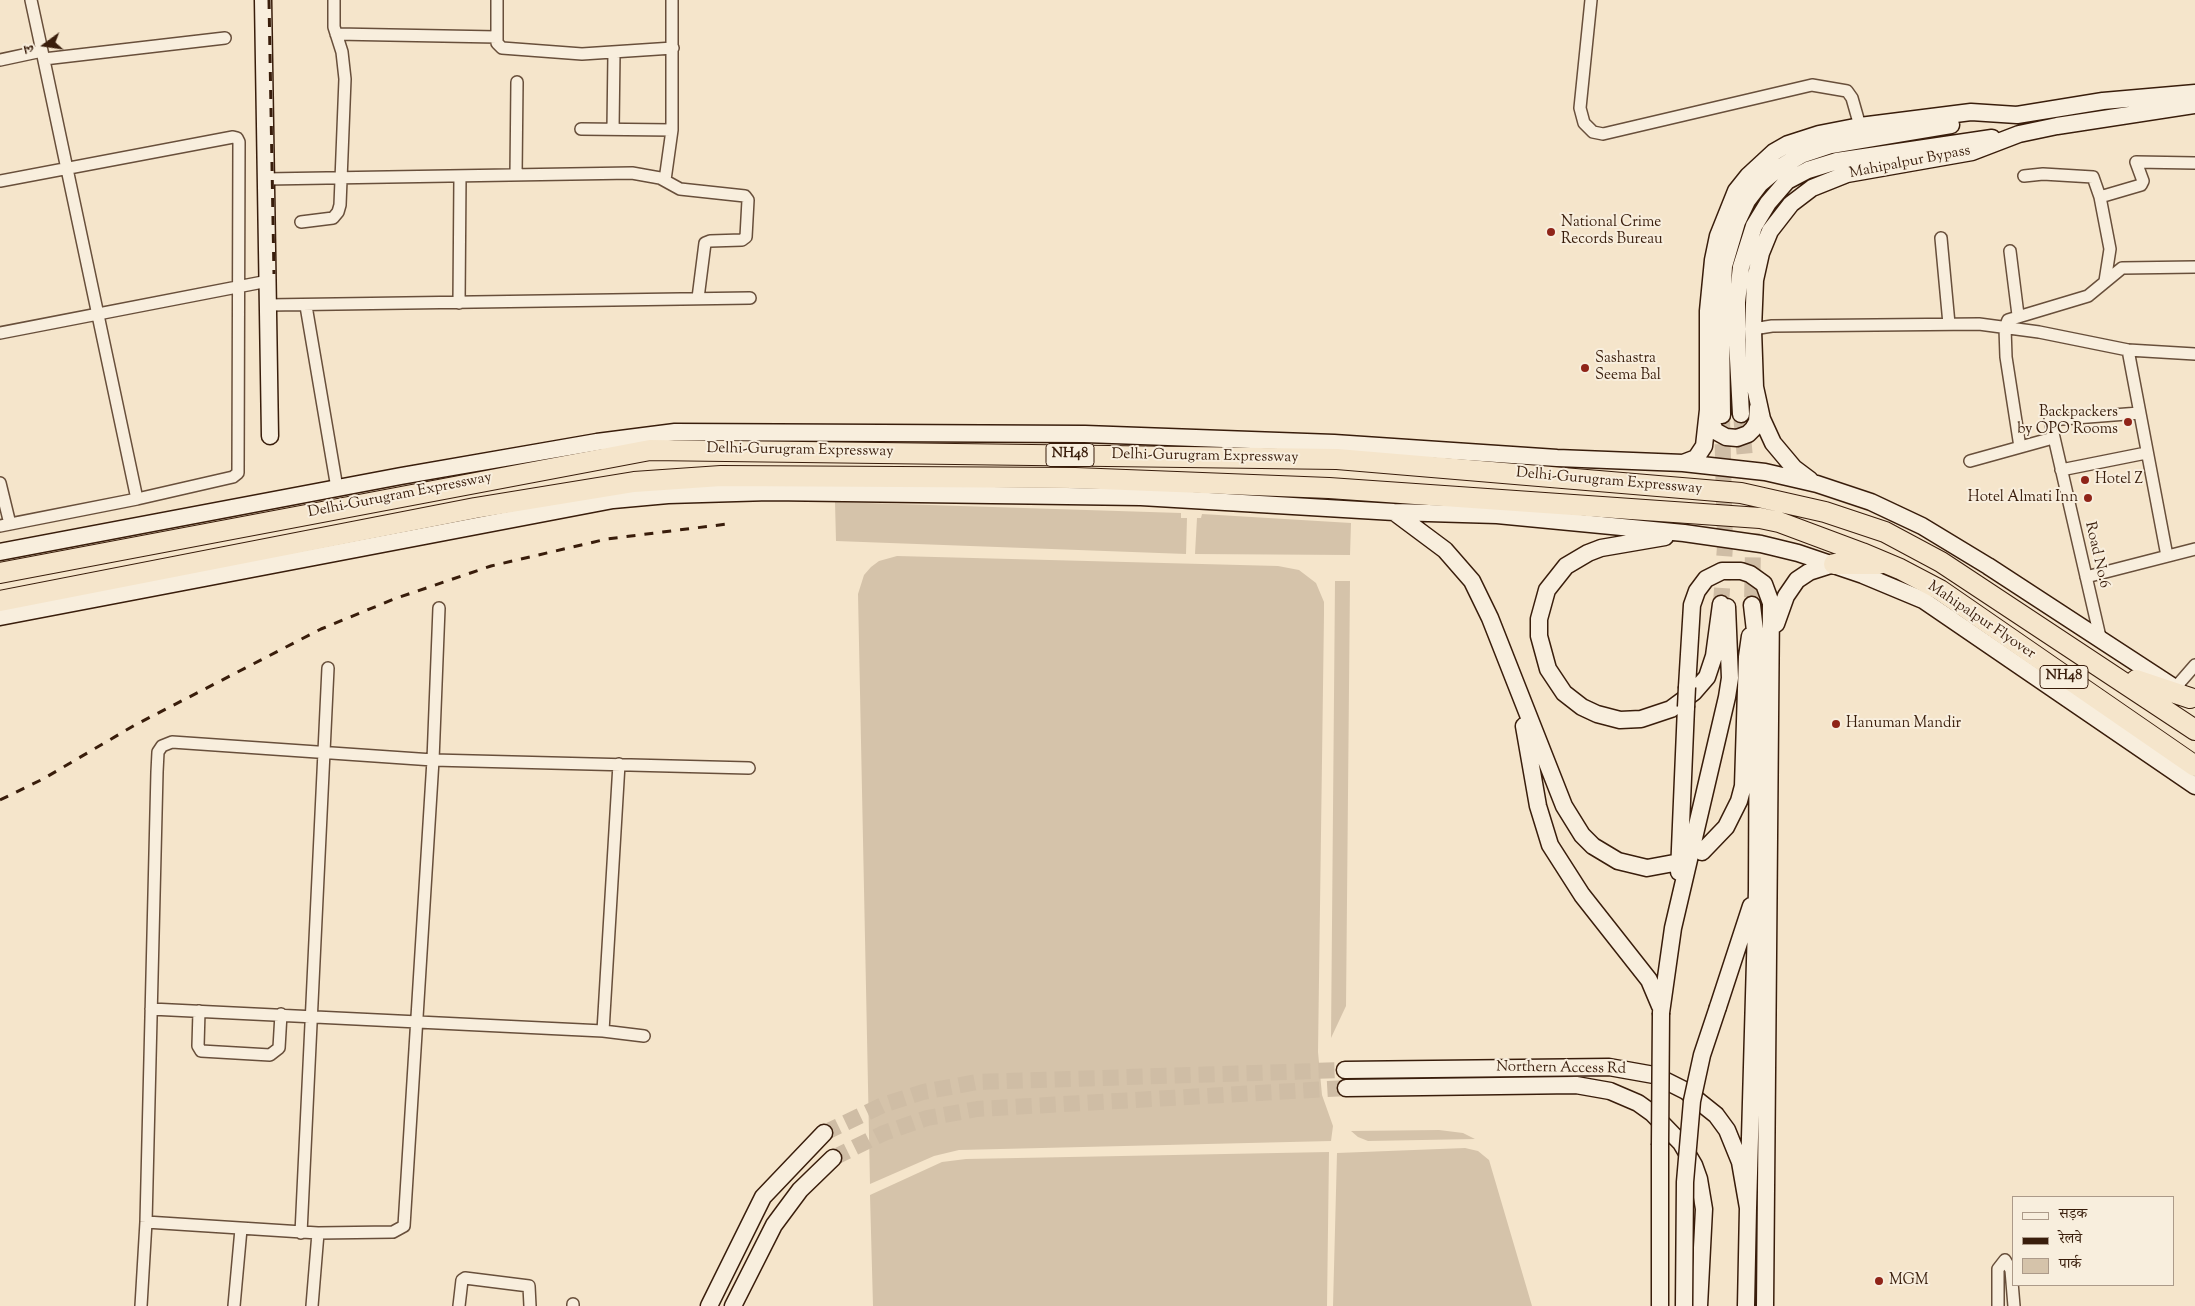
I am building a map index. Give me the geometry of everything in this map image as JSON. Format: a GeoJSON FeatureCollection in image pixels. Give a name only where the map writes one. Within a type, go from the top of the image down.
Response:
{"type":"FeatureCollection","features":[{"type":"Feature","properties":{"kind":"highway","name":"Delhi-Gurugram Expressway"},"geometry":{"type":"LineString","coordinates":[[0,573],[650,450],[1337,459],[1741,493],[1825,512],[1885,532],[1941,562],[2106,670]]}},
{"type":"Feature","properties":{"kind":"highway","name":"Delhi-Gurugram Expressway"},"geometry":{"type":"LineString","coordinates":[[0,601],[475,508],[634,482],[721,476],[1075,478],[1329,488],[1750,517],[1779,522],[1888,564]]}},
{"type":"Feature","properties":{"kind":"highway"},"geometry":{"type":"LineString","coordinates":[[1834,564],[1888,564]]}},
{"type":"Feature","properties":{"kind":"highway","name":"Mahipalpur Flyover"},"geometry":{"type":"LineString","coordinates":[[1888,564],[1940,590],[2195,766]]}},
{"type":"Feature","properties":{"kind":"highway"},"geometry":{"type":"LineString","coordinates":[[2106,670],[2187,696]]}},
{"type":"Feature","properties":{"kind":"highway","name":"NH48"},"geometry":{"type":"LineString","coordinates":[[2106,670],[2195,730]]}},
{"type":"Feature","properties":{"kind":"main road"},"geometry":{"type":"LineString","coordinates":[[263,0],[270,436]]}},
{"type":"Feature","properties":{"kind":"main road"},"geometry":{"type":"LineString","coordinates":[[1758,406],[1757,422],[1748,434],[1737,438],[1726,437],[1715,431],[1724,266],[1737,222],[1747,201],[1760,184],[1779,168],[1801,155],[1831,145],[2103,101],[2195,93]]}},
{"type":"Feature","properties":{"kind":"main road","name":"Mahipalpur Bypass"},"geometry":{"type":"LineString","coordinates":[[1817,484],[1794,468],[1785,459],[1767,433],[1758,406],[1753,329],[1755,280],[1761,253],[1770,231],[1791,204],[1801,194],[1812,188],[1846,174],[1972,152],[2019,134],[2092,119],[2195,105]]}},
{"type":"Feature","properties":{"kind":"main road"},"geometry":{"type":"LineString","coordinates":[[1683,463],[1692,460],[1701,453],[1715,412],[1708,311],[1712,269],[1718,236],[1736,192],[1748,176],[1774,152],[1788,144],[1819,134],[1860,126],[1971,112],[2017,115]]}},
{"type":"Feature","properties":{"kind":"main road"},"geometry":{"type":"LineString","coordinates":[[1741,414],[1737,302],[1741,267],[1754,226],[1768,203],[1787,182],[1808,170],[1837,161],[2019,134]]}},
{"type":"Feature","properties":{"kind":"main road"},"geometry":{"type":"LineString","coordinates":[[0,552],[337,488],[597,442],[674,432],[1085,434],[1334,443],[1557,458],[1683,463],[1765,472],[1817,484],[1870,502],[1922,526],[2100,637],[2187,696]]}},
{"type":"Feature","properties":{"kind":"main road"},"geometry":{"type":"LineString","coordinates":[[0,617],[612,500],[668,495],[770,492],[1141,497],[1394,512],[1497,515],[1684,533],[1762,544],[1834,564],[1923,600],[2195,786]]}},
{"type":"Feature","properties":{"kind":"main road"},"geometry":{"type":"LineString","coordinates":[[1394,512],[1445,550],[1461,566],[1481,598],[1564,806],[1582,835],[1604,854],[1633,866],[1647,868],[1674,863]]}},
{"type":"Feature","properties":{"kind":"main road"},"geometry":{"type":"LineString","coordinates":[[1660,1306],[1662,1218],[1660,1145],[1661,1013],[1668,952],[1727,698],[1730,663],[1724,604],[1714,656],[1707,677],[1694,692],[1662,713],[1630,720],[1597,714],[1578,704],[1564,693],[1548,669],[1539,636],[1539,619],[1547,590],[1566,566],[1601,548],[1684,533]]}},
{"type":"Feature","properties":{"kind":"main road"},"geometry":{"type":"LineString","coordinates":[[1771,658],[1779,614],[1791,588],[1809,572],[1834,564]]}},
{"type":"Feature","properties":{"kind":"main road"},"geometry":{"type":"LineString","coordinates":[[1677,910],[1687,687],[1694,598],[1702,584],[1714,574],[1731,570],[1742,571],[1764,584],[1771,603],[1765,1306]]}},
{"type":"Feature","properties":{"kind":"main road"},"geometry":{"type":"LineString","coordinates":[[1702,852],[1726,827],[1736,809],[1742,786],[1747,657],[1752,610],[1758,657],[1757,890],[1748,1208]]}},
{"type":"Feature","properties":{"kind":"main road"},"geometry":{"type":"LineString","coordinates":[[1503,652],[1520,708],[1538,806],[1550,845],[1582,895],[1649,980],[1657,997],[1661,1013]]}},
{"type":"Feature","properties":{"kind":"main road"},"geometry":{"type":"LineString","coordinates":[[1684,1306],[1685,1182],[1692,1101],[1702,1055],[1757,890]]}},
{"type":"Feature","properties":{"kind":"main road","name":"Northern Access Rd"},"geometry":{"type":"LineString","coordinates":[[1345,1070],[1609,1067],[1654,1075],[1686,1091],[1716,1115],[1727,1130],[1740,1162],[1748,1208],[1746,1306]]}},
{"type":"Feature","properties":{"kind":"main road","name":"Northern Access Rd"},"geometry":{"type":"LineString","coordinates":[[1346,1088],[1576,1085],[1624,1095],[1638,1103],[1652,1113],[1680,1143],[1694,1165],[1699,1179],[1704,1209],[1699,1306]]}},
{"type":"Feature","properties":{"kind":"main road"},"geometry":{"type":"LineString","coordinates":[[709,1306],[764,1197],[824,1133]]}},
{"type":"Feature","properties":{"kind":"main road"},"geometry":{"type":"LineString","coordinates":[[733,1306],[774,1225],[800,1190],[833,1158]]}},
{"type":"Feature","properties":{"kind":"main road"},"geometry":{"type":"LineString","coordinates":[[1662,1218],[1671,1306]]}},
{"type":"Feature","properties":{"kind":"street"},"geometry":{"type":"LineString","coordinates":[[30,0],[68,167],[138,499]]}},
{"type":"Feature","properties":{"kind":"street"},"geometry":{"type":"LineString","coordinates":[[302,222],[328,219],[337,215],[342,178],[345,79],[342,52],[333,20],[334,0]]}},
{"type":"Feature","properties":{"kind":"street"},"geometry":{"type":"LineString","coordinates":[[497,0],[498,45],[504,49],[582,54],[674,48]]}},
{"type":"Feature","properties":{"kind":"street"},"geometry":{"type":"LineString","coordinates":[[665,180],[672,130],[674,48],[672,0]]}},
{"type":"Feature","properties":{"kind":"street"},"geometry":{"type":"LineString","coordinates":[[1591,0],[1580,103],[1584,124],[1593,132],[1603,134],[1812,84],[1847,91],[1852,98],[1860,126]]}},
{"type":"Feature","properties":{"kind":"street"},"geometry":{"type":"LineString","coordinates":[[336,34],[497,37]]}},
{"type":"Feature","properties":{"kind":"street"},"geometry":{"type":"LineString","coordinates":[[0,60],[225,38]]}},
{"type":"Feature","properties":{"kind":"street"},"geometry":{"type":"LineString","coordinates":[[613,130],[614,53]]}},
{"type":"Feature","properties":{"kind":"street"},"geometry":{"type":"LineString","coordinates":[[516,82],[516,175]]}},
{"type":"Feature","properties":{"kind":"street"},"geometry":{"type":"LineString","coordinates":[[581,129],[672,130]]}},
{"type":"Feature","properties":{"kind":"street"},"geometry":{"type":"LineString","coordinates":[[0,180],[237,138],[240,142],[238,288],[239,471],[233,477],[138,499],[5,525],[0,483]]}},
{"type":"Feature","properties":{"kind":"street"},"geometry":{"type":"LineString","coordinates":[[2100,197],[2142,185],[2143,182],[2136,162],[2195,163]]}},
{"type":"Feature","properties":{"kind":"street"},"geometry":{"type":"LineString","coordinates":[[266,179],[632,173],[645,174],[665,180],[680,190],[743,196],[748,200],[747,234],[744,239],[710,241],[705,244],[698,298]]}},
{"type":"Feature","properties":{"kind":"street"},"geometry":{"type":"LineString","coordinates":[[2024,176],[2043,174],[2093,178],[2100,197],[2110,249],[2104,283]]}},
{"type":"Feature","properties":{"kind":"street"},"geometry":{"type":"LineString","coordinates":[[459,303],[460,176]]}},
{"type":"Feature","properties":{"kind":"street"},"geometry":{"type":"LineString","coordinates":[[1941,238],[1949,324]]}},
{"type":"Feature","properties":{"kind":"street"},"geometry":{"type":"LineString","coordinates":[[2010,250],[2018,316]]}},
{"type":"Feature","properties":{"kind":"street"},"geometry":{"type":"LineString","coordinates":[[2020,447],[2008,374],[2005,328],[2008,320],[2088,296],[2114,273],[2126,267],[2195,267]]}},
{"type":"Feature","properties":{"kind":"street"},"geometry":{"type":"LineString","coordinates":[[0,333],[268,281]]}},
{"type":"Feature","properties":{"kind":"street"},"geometry":{"type":"LineString","coordinates":[[268,305],[306,306],[750,298]]}},
{"type":"Feature","properties":{"kind":"street"},"geometry":{"type":"LineString","coordinates":[[306,306],[337,488]]}},
{"type":"Feature","properties":{"kind":"street"},"geometry":{"type":"LineString","coordinates":[[1753,329],[1772,326],[1949,324],[2005,328],[2075,338],[2103,346],[2128,350],[2195,354]]}},
{"type":"Feature","properties":{"kind":"street"},"geometry":{"type":"LineString","coordinates":[[2128,350],[2167,556]]}},
{"type":"Feature","properties":{"kind":"street","name":"Road No.6"},"geometry":{"type":"LineString","coordinates":[[2100,637],[2050,423],[2052,419],[2139,412]]}},
{"type":"Feature","properties":{"kind":"street"},"geometry":{"type":"LineString","coordinates":[[1970,461],[2053,438]]}},
{"type":"Feature","properties":{"kind":"street"},"geometry":{"type":"LineString","coordinates":[[2060,470],[2146,452]]}},
{"type":"Feature","properties":{"kind":"street"},"geometry":{"type":"LineString","coordinates":[[2086,577],[2195,549]]}},
{"type":"Feature","properties":{"kind":"street"},"geometry":{"type":"LineString","coordinates":[[146,1222],[301,1233],[393,1232],[404,1226],[433,760],[439,608]]}},
{"type":"Feature","properties":{"kind":"street"},"geometry":{"type":"LineString","coordinates":[[2187,696],[2195,665]]}},
{"type":"Feature","properties":{"kind":"street"},"geometry":{"type":"LineString","coordinates":[[301,1233],[328,668]]}},
{"type":"Feature","properties":{"kind":"street"},"geometry":{"type":"LineString","coordinates":[[141,1306],[146,1222],[159,749],[172,742],[433,760],[749,768]]}},
{"type":"Feature","properties":{"kind":"street"},"geometry":{"type":"LineString","coordinates":[[603,1031],[620,764]]}},
{"type":"Feature","properties":{"kind":"street"},"geometry":{"type":"LineString","coordinates":[[151,1009],[312,1015],[603,1031],[644,1036]]}},
{"type":"Feature","properties":{"kind":"street"},"geometry":{"type":"LineString","coordinates":[[199,1010],[198,1046],[201,1051],[270,1055],[279,1048],[281,1014]]}},
{"type":"Feature","properties":{"kind":"street"},"geometry":{"type":"LineString","coordinates":[[234,1306],[241,1228]]}},
{"type":"Feature","properties":{"kind":"street"},"geometry":{"type":"LineString","coordinates":[[312,1306],[318,1233]]}},
{"type":"Feature","properties":{"kind":"street"},"geometry":{"type":"LineString","coordinates":[[1998,1306],[1998,1269],[2005,1260],[2011,1270],[2012,1282]]}},
{"type":"Feature","properties":{"kind":"street"},"geometry":{"type":"LineString","coordinates":[[459,1306],[462,1280],[465,1278],[530,1286],[530,1306]]}},
{"type":"Feature","properties":{"kind":"street"},"geometry":{"type":"LineString","coordinates":[[2012,1286],[2014,1306]]}},
{"type":"Feature","properties":{"kind":"green space"},"geometry":{"type":"Polygon","coordinates":[[[835,502],[1181,513],[1181,518],[1187,518],[1186,554],[836,541],[835,502]]]}},
{"type":"Feature","properties":{"kind":"green space"},"geometry":{"type":"Polygon","coordinates":[[[1202,514],[1351,523],[1350,555],[1195,554],[1197,518],[1201,518],[1202,514]]]}},
{"type":"Feature","properties":{"kind":"green space"},"geometry":{"type":"Polygon","coordinates":[[[897,556],[1278,566],[1299,570],[1316,583],[1324,602],[1318,1052],[1322,1095],[1333,1126],[1331,1141],[959,1150],[934,1156],[870,1184],[858,594],[864,575],[871,567],[879,561],[897,556]]]}},
{"type":"Feature","properties":{"kind":"green space"},"geometry":{"type":"Polygon","coordinates":[[[1335,581],[1350,581],[1346,1006],[1331,1038],[1335,581]]]}},
{"type":"Feature","properties":{"kind":"green space"},"geometry":{"type":"Polygon","coordinates":[[[1439,1130],[1463,1133],[1475,1139],[1368,1141],[1358,1137],[1351,1131],[1439,1130]]]}},
{"type":"Feature","properties":{"kind":"green space"},"geometry":{"type":"Polygon","coordinates":[[[1465,1148],[1478,1151],[1489,1160],[1532,1306],[1333,1306],[1337,1153],[1465,1148]]]}},
{"type":"Feature","properties":{"kind":"green space"},"geometry":{"type":"Polygon","coordinates":[[[1329,1152],[1327,1306],[873,1306],[870,1195],[942,1162],[966,1159],[1329,1152]]]}},
{"type":"Feature","properties":{"kind":"tunnel"},"geometry":{"type":"LineString","coordinates":[[1741,414],[1753,547],[1752,605]]}},
{"type":"Feature","properties":{"kind":"tunnel"},"geometry":{"type":"LineString","coordinates":[[1721,604],[1725,546],[1722,415]]}},
{"type":"Feature","properties":{"kind":"tunnel"},"geometry":{"type":"LineString","coordinates":[[824,1133],[883,1105],[923,1092],[977,1082],[1345,1070]]}},
{"type":"Feature","properties":{"kind":"tunnel"},"geometry":{"type":"LineString","coordinates":[[833,1158],[884,1133],[927,1118],[977,1109],[1346,1088]]}},
{"type":"Feature","properties":{"kind":"railway"},"geometry":{"type":"LineString","coordinates":[[269,0],[274,274]]}},
{"type":"Feature","properties":{"kind":"railway"},"geometry":{"type":"LineString","coordinates":[[0,800],[43,779],[135,725],[321,629],[394,599],[491,566],[607,539],[727,524]]}},
{"type":"Feature","properties":{"kind":"place","name":"National Crime Records Bureau"},"geometry":{"type":"Point","coordinates":[1551,232]}},
{"type":"Feature","properties":{"kind":"place","name":"Sashastra Seema Bal"},"geometry":{"type":"Point","coordinates":[1585,368]}},
{"type":"Feature","properties":{"kind":"place","name":"Backpackers by OPO Rooms"},"geometry":{"type":"Point","coordinates":[2128,422]}},
{"type":"Feature","properties":{"kind":"place","name":"Hotel Z"},"geometry":{"type":"Point","coordinates":[2085,480]}},
{"type":"Feature","properties":{"kind":"place","name":"Hotel Almati Inn"},"geometry":{"type":"Point","coordinates":[2088,498]}},
{"type":"Feature","properties":{"kind":"place","name":"Hanuman Mandir"},"geometry":{"type":"Point","coordinates":[1836,724]}},
{"type":"Feature","properties":{"kind":"place","name":"MGM"},"geometry":{"type":"Point","coordinates":[1879,1281]}}]}
